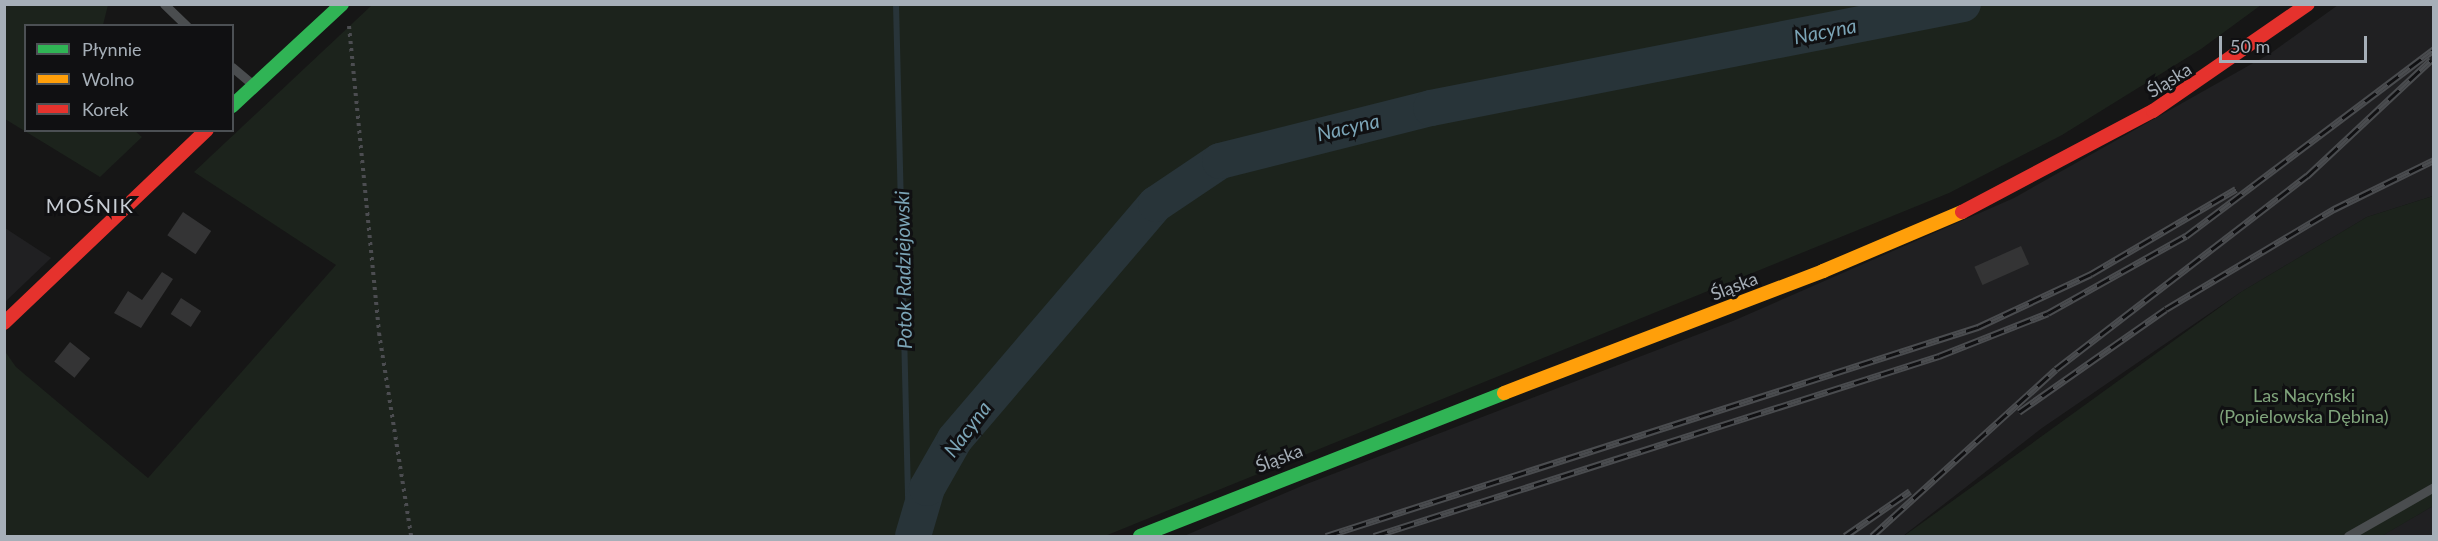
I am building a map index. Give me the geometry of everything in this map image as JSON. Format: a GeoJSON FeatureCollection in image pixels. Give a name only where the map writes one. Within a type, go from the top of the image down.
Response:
{"type":"FeatureCollection","features":[{"type":"Feature","properties":{"kind":"street","name":"Śląska"},"geometry":{"type":"LineString","coordinates":[[1140,537],[1261,485],[1839,265],[1966,211],[2162,106],[2308,4]]}},
{"type":"Feature","properties":{"kind":"street"},"geometry":{"type":"LineString","coordinates":[[234,104],[345,10]]}},
{"type":"Feature","properties":{"kind":"street"},"geometry":{"type":"LineString","coordinates":[[4,322],[205,132]]}},
{"type":"Feature","properties":{"kind":"lane"},"geometry":{"type":"LineString","coordinates":[[164,4],[185,24]]}},
{"type":"Feature","properties":{"kind":"lane"},"geometry":{"type":"LineString","coordinates":[[234,68],[254,86]]}},
{"type":"Feature","properties":{"kind":"lane"},"geometry":{"type":"LineString","coordinates":[[2348,537],[2433,487]]}},
{"type":"Feature","properties":{"kind":"path"},"geometry":{"type":"LineString","coordinates":[[345,10],[379,333],[411,537]]}},
{"type":"Feature","properties":{"kind":"shaded area"},"geometry":{"type":"Polygon","coordinates":[[[2338,5],[2433,5],[2433,196],[2367,217],[2241,292],[2042,428],[1903,536],[1184,536],[1304,485],[1733,321],[2014,198],[2271,53],[2338,5]]]}},
{"type":"Feature","properties":{"kind":"shaded area"},"geometry":{"type":"Polygon","coordinates":[[[5,228],[51,258],[5,302],[5,228]]]}},
{"type":"Feature","properties":{"kind":"shaded area"},"geometry":{"type":"Polygon","coordinates":[[[2433,506],[2433,536],[2381,536],[2433,506]]]}},
{"type":"Feature","properties":{"kind":"green space"},"geometry":{"type":"Polygon","coordinates":[[[4,5],[108,5],[103,24],[24,24],[24,131],[5,119],[4,5]]]}},
{"type":"Feature","properties":{"kind":"green space"},"geometry":{"type":"Polygon","coordinates":[[[372,5],[2261,5],[2201,49],[2062,135],[1949,193],[1105,536],[5,536],[4,350],[16,367],[148,478],[336,265],[194,172],[372,5]]]}},
{"type":"Feature","properties":{"kind":"green space"},"geometry":{"type":"Polygon","coordinates":[[[26,132],[136,132],[142,137],[100,177],[26,132]]]}},
{"type":"Feature","properties":{"kind":"green space","name":"Las Nacyński (Popielowska Dębina)"},"geometry":{"type":"Polygon","coordinates":[[[2433,196],[2433,506],[2382,536],[1904,536],[2241,292],[2367,217],[2433,196]]]}},
{"type":"Feature","properties":{"kind":"building"},"geometry":{"type":"Polygon","coordinates":[[[183,212],[211,231],[196,254],[167,235],[183,212]]]}},
{"type":"Feature","properties":{"kind":"building"},"geometry":{"type":"Polygon","coordinates":[[[2021,246],[2029,264],[1983,285],[1974,267],[2021,246]]]}},
{"type":"Feature","properties":{"kind":"building"},"geometry":{"type":"Polygon","coordinates":[[[162,272],[173,279],[141,328],[114,313],[128,291],[142,300],[162,272]]]}},
{"type":"Feature","properties":{"kind":"building"},"geometry":{"type":"Polygon","coordinates":[[[181,298],[201,311],[191,327],[171,314],[181,298]]]}},
{"type":"Feature","properties":{"kind":"building"},"geometry":{"type":"Polygon","coordinates":[[[70,342],[90,358],[74,378],[54,361],[70,342]]]}},
{"type":"Feature","properties":{"kind":"waterway","name":"Potok Radziejowski"},"geometry":{"type":"LineString","coordinates":[[896,4],[909,536]]}},
{"type":"Feature","properties":{"kind":"waterway","name":"Nacyna"},"geometry":{"type":"LineString","coordinates":[[913,536],[927,488],[955,439],[1156,204],[1220,161],[1431,108],[1963,4]]}},
{"type":"Feature","properties":{"kind":"railway"},"geometry":{"type":"LineString","coordinates":[[1374,536],[1939,356],[2048,313],[2186,236],[2434,49]]}},
{"type":"Feature","properties":{"kind":"railway"},"geometry":{"type":"LineString","coordinates":[[1872,536],[2056,369],[2307,176],[2431,60]]}},
{"type":"Feature","properties":{"kind":"railway"},"geometry":{"type":"LineString","coordinates":[[2019,412],[2166,309],[2334,209],[2434,160]]}},
{"type":"Feature","properties":{"kind":"railway"},"geometry":{"type":"LineString","coordinates":[[1326,536],[1978,327],[2091,274],[2236,189]]}},
{"type":"Feature","properties":{"kind":"railway"},"geometry":{"type":"LineString","coordinates":[[1845,536],[1910,491]]}},
{"type":"Feature","properties":{"kind":"traffic: fast"},"geometry":{"type":"LineString","coordinates":[[234,104],[342,4]]}},
{"type":"Feature","properties":{"kind":"traffic: fast"},"geometry":{"type":"LineString","coordinates":[[1140,536],[1504,393]]}},
{"type":"Feature","properties":{"kind":"traffic: slow"},"geometry":{"type":"LineString","coordinates":[[1504,393],[1823,271],[1962,212]]}},
{"type":"Feature","properties":{"kind":"traffic: jam"},"geometry":{"type":"LineString","coordinates":[[1962,212],[2153,111],[2308,4]]}},
{"type":"Feature","properties":{"kind":"traffic: jam"},"geometry":{"type":"LineString","coordinates":[[4,323],[205,132]]}},
{"type":"Feature","properties":{"kind":"district","name":"MOŚNIK"},"geometry":{"type":"Point","coordinates":[90,205]}}]}
